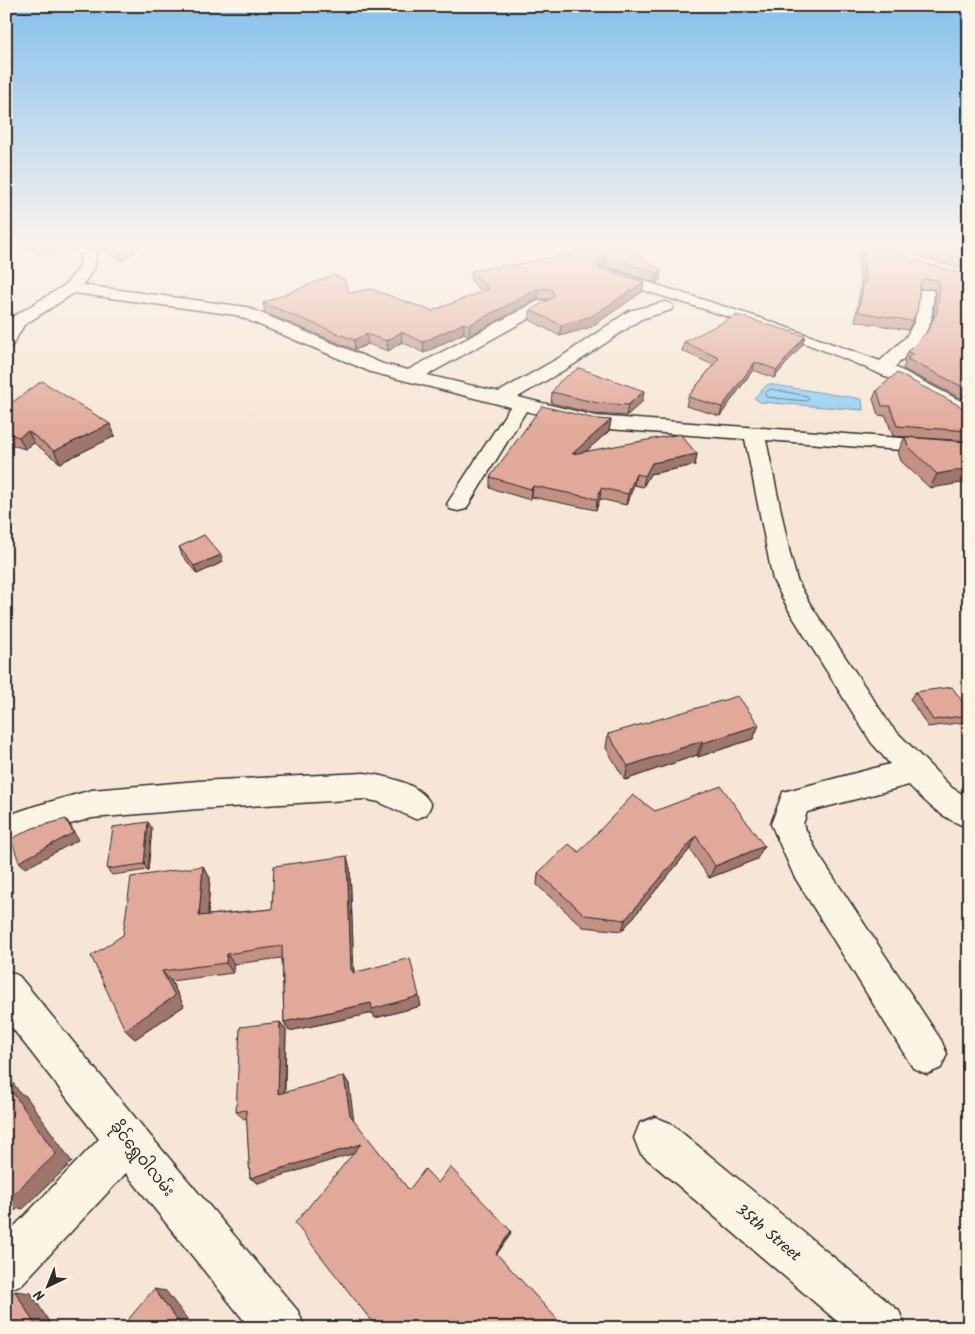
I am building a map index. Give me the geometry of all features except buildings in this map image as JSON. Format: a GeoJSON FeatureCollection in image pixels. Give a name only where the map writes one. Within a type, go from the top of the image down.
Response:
{"type":"FeatureCollection","features":[{"type":"Feature","properties":{"kind":"street"},"geometry":{"type":"LineString","coordinates":[[6,342],[17,322],[44,305]]}},
{"type":"Feature","properties":{"kind":"street"},"geometry":{"type":"LineString","coordinates":[[198,305],[240,311],[377,368],[595,422],[969,449]]}},
{"type":"Feature","properties":{"kind":"street"},"geometry":{"type":"LineString","coordinates":[[411,376],[542,305]]}},
{"type":"Feature","properties":{"kind":"street"},"geometry":{"type":"LineString","coordinates":[[706,305],[753,320],[883,368],[943,398],[969,414]]}},
{"type":"Feature","properties":{"kind":"street"},"geometry":{"type":"LineString","coordinates":[[883,368],[913,340],[923,322],[925,305]]}},
{"type":"Feature","properties":{"kind":"street"},"geometry":{"type":"LineString","coordinates":[[458,504],[511,401],[635,315],[665,307]]}},
{"type":"Feature","properties":{"kind":"street"},"geometry":{"type":"LineString","coordinates":[[754,433],[776,546],[785,580],[800,608],[881,734],[941,798],[969,814]]}},
{"type":"Feature","properties":{"kind":"street"},"geometry":{"type":"LineString","coordinates":[[915,770],[794,802],[787,824],[806,865],[927,1054]]}},
{"type":"Feature","properties":{"kind":"street"},"geometry":{"type":"LineString","coordinates":[[6,831],[35,820],[92,804],[198,795],[364,786],[384,789],[414,805]]}},
{"type":"Feature","properties":{"kind":"street","name":"ခိုင်ရွှေဝါလမ်း"},"geometry":{"type":"LineString","coordinates":[[6,989],[127,1141],[281,1328]]}},
{"type":"Feature","properties":{"kind":"street","name":"35th Street"},"geometry":{"type":"LineString","coordinates":[[655,1138],[882,1328]]}},
{"type":"Feature","properties":{"kind":"street"},"geometry":{"type":"LineString","coordinates":[[6,1268],[127,1141]]}},
{"type":"Feature","properties":{"kind":"water"},"geometry":{"type":"Polygon","coordinates":[[[768,384],[862,399],[863,410],[760,402],[754,398],[768,384]]]}}]}
